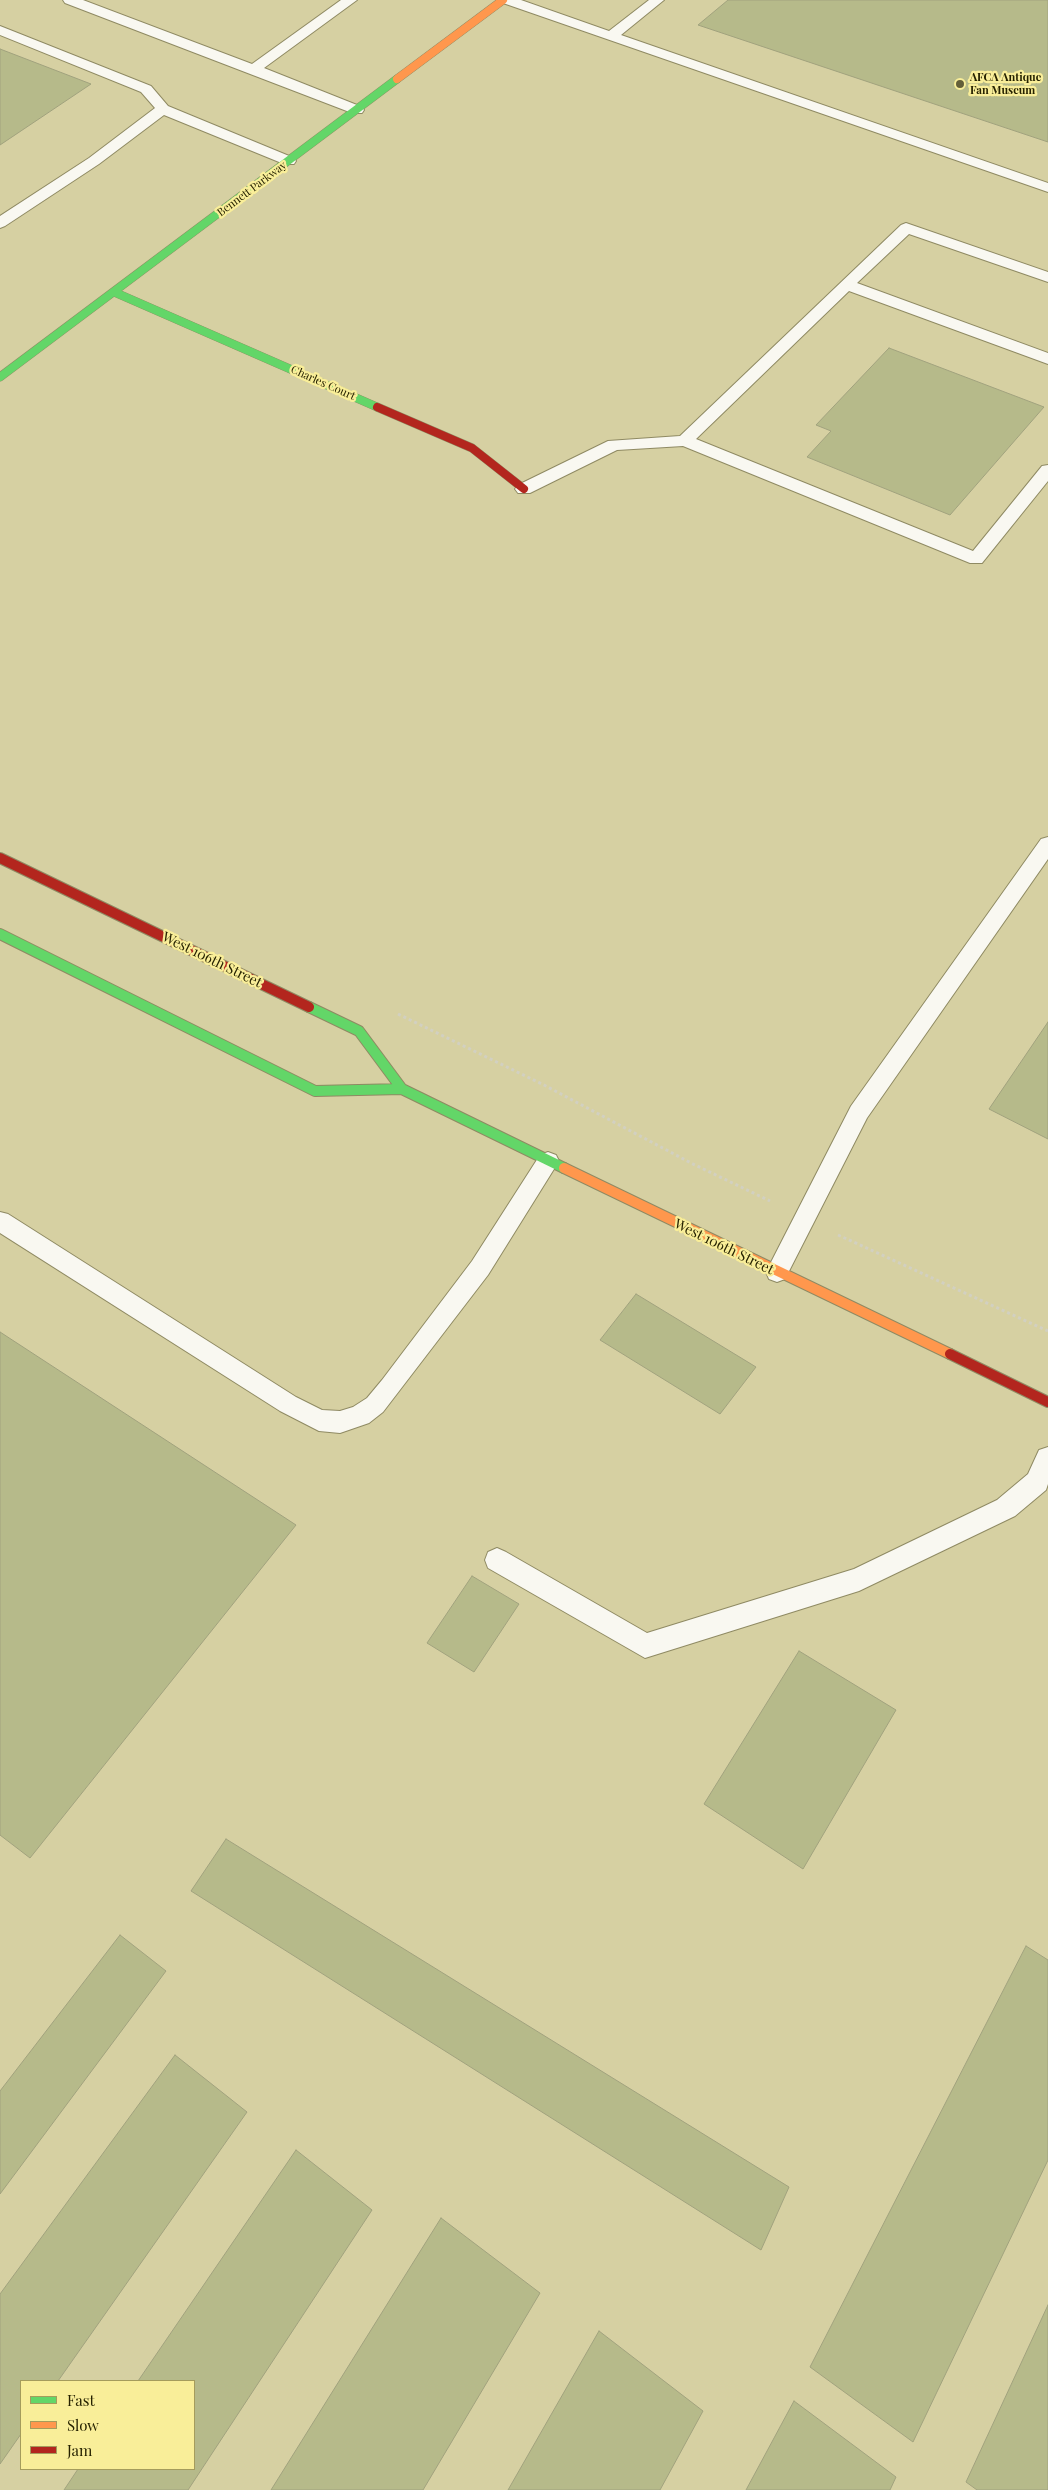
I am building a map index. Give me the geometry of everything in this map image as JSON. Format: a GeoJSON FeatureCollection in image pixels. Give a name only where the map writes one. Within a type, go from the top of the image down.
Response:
{"type":"FeatureCollection","features":[{"type":"Feature","properties":{"kind":"street","name":"Bennett Parkway"},"geometry":{"type":"LineString","coordinates":[[0,377],[503,0]]}},
{"type":"Feature","properties":{"kind":"street","name":"Charles Court"},"geometry":{"type":"LineString","coordinates":[[114,292],[472,448],[524,489]]}},
{"type":"Feature","properties":{"kind":"street","name":"West 106th Street"},"geometry":{"type":"LineString","coordinates":[[0,858],[359,1032],[402,1089],[776,1272],[1048,1402]]}},
{"type":"Feature","properties":{"kind":"street","name":"West 106th Street"},"geometry":{"type":"LineString","coordinates":[[0,934],[315,1091],[402,1089]]}},
{"type":"Feature","properties":{"kind":"lane"},"geometry":{"type":"LineString","coordinates":[[70,0],[357,110]]}},
{"type":"Feature","properties":{"kind":"lane"},"geometry":{"type":"LineString","coordinates":[[254,69],[350,0]]}},
{"type":"Feature","properties":{"kind":"lane"},"geometry":{"type":"LineString","coordinates":[[508,0],[1048,188]]}},
{"type":"Feature","properties":{"kind":"lane"},"geometry":{"type":"LineString","coordinates":[[612,36],[657,0]]}},
{"type":"Feature","properties":{"kind":"lane"},"geometry":{"type":"LineString","coordinates":[[0,30],[146,89],[163,109],[289,161]]}},
{"type":"Feature","properties":{"kind":"lane"},"geometry":{"type":"LineString","coordinates":[[0,223],[94,161],[163,109]]}},
{"type":"Feature","properties":{"kind":"lane"},"geometry":{"type":"LineString","coordinates":[[685,441],[906,228],[1048,278]]}},
{"type":"Feature","properties":{"kind":"lane"},"geometry":{"type":"LineString","coordinates":[[847,285],[1048,359]]}},
{"type":"Feature","properties":{"kind":"lane"},"geometry":{"type":"LineString","coordinates":[[524,489],[614,445],[685,441],[976,559],[1048,470]]}},
{"type":"Feature","properties":{"kind":"lane"},"geometry":{"type":"LineString","coordinates":[[776,1272],[859,1112],[1048,844]]}},
{"type":"Feature","properties":{"kind":"lane"},"geometry":{"type":"LineString","coordinates":[[0,1222],[288,1404],[319,1420],[340,1422],[361,1415],[375,1404],[390,1387],[480,1268],[548,1161]]}},
{"type":"Feature","properties":{"kind":"lane"},"geometry":{"type":"LineString","coordinates":[[497,1560],[645,1646],[868,1575],[1006,1508],[1036,1482],[1048,1458]]}},
{"type":"Feature","properties":{"kind":"path"},"geometry":{"type":"LineString","coordinates":[[394,1013],[544,1085],[691,1164],[1048,1331]]}},
{"type":"Feature","properties":{"kind":"building","name":"AFCA Antique Fan Museum"},"geometry":{"type":"Polygon","coordinates":[[[728,0],[1048,0],[1048,142],[698,25],[728,0]]]}},
{"type":"Feature","properties":{"kind":"building"},"geometry":{"type":"Polygon","coordinates":[[[0,49],[91,84],[0,145],[0,49]]]}},
{"type":"Feature","properties":{"kind":"building"},"geometry":{"type":"Polygon","coordinates":[[[889,348],[1044,407],[950,515],[807,457],[831,431],[816,425],[889,348]]]}},
{"type":"Feature","properties":{"kind":"building"},"geometry":{"type":"Polygon","coordinates":[[[1048,1022],[1048,1139],[989,1109],[1048,1022]]]}},
{"type":"Feature","properties":{"kind":"building"},"geometry":{"type":"Polygon","coordinates":[[[636,1294],[756,1367],[720,1414],[600,1340],[636,1294]]]}},
{"type":"Feature","properties":{"kind":"building"},"geometry":{"type":"Polygon","coordinates":[[[0,1332],[296,1525],[30,1858],[0,1835],[0,1332]]]}},
{"type":"Feature","properties":{"kind":"building"},"geometry":{"type":"Polygon","coordinates":[[[472,1576],[519,1604],[474,1672],[427,1643],[472,1576]]]}},
{"type":"Feature","properties":{"kind":"building"},"geometry":{"type":"Polygon","coordinates":[[[799,1651],[896,1710],[803,1869],[704,1804],[799,1651]]]}},
{"type":"Feature","properties":{"kind":"building"},"geometry":{"type":"Polygon","coordinates":[[[226,1839],[789,2187],[761,2250],[191,1891],[226,1839]]]}},
{"type":"Feature","properties":{"kind":"building"},"geometry":{"type":"Polygon","coordinates":[[[120,1935],[166,1971],[0,2194],[0,2091],[120,1935]]]}},
{"type":"Feature","properties":{"kind":"building"},"geometry":{"type":"Polygon","coordinates":[[[1026,1946],[1048,1960],[1048,2160],[913,2442],[810,2367],[1026,1946]]]}},
{"type":"Feature","properties":{"kind":"building"},"geometry":{"type":"Polygon","coordinates":[[[175,2055],[247,2112],[59,2380],[20,2380],[20,2435],[0,2464],[0,2294],[175,2055]]]}},
{"type":"Feature","properties":{"kind":"building"},"geometry":{"type":"Polygon","coordinates":[[[296,2150],[372,2210],[188,2490],[64,2490],[77,2470],[195,2470],[195,2380],[139,2380],[296,2150]]]}},
{"type":"Feature","properties":{"kind":"building"},"geometry":{"type":"Polygon","coordinates":[[[441,2218],[540,2293],[423,2490],[271,2490],[441,2218]]]}},
{"type":"Feature","properties":{"kind":"building"},"geometry":{"type":"Polygon","coordinates":[[[1048,2305],[1048,2490],[977,2490],[966,2482],[1048,2305]]]}},
{"type":"Feature","properties":{"kind":"building"},"geometry":{"type":"Polygon","coordinates":[[[599,2331],[703,2411],[660,2490],[508,2490],[599,2331]]]}},
{"type":"Feature","properties":{"kind":"building"},"geometry":{"type":"Polygon","coordinates":[[[794,2401],[896,2477],[890,2490],[746,2490],[794,2401]]]}},
{"type":"Feature","properties":{"kind":"traffic: fast"},"geometry":{"type":"LineString","coordinates":[[0,377],[397,79]]}},
{"type":"Feature","properties":{"kind":"traffic: fast"},"geometry":{"type":"LineString","coordinates":[[114,292],[377,407]]}},
{"type":"Feature","properties":{"kind":"traffic: fast"},"geometry":{"type":"LineString","coordinates":[[0,934],[315,1091],[402,1089]]}},
{"type":"Feature","properties":{"kind":"traffic: fast"},"geometry":{"type":"LineString","coordinates":[[309,1007],[359,1031],[402,1089],[564,1168]]}},
{"type":"Feature","properties":{"kind":"traffic: slow"},"geometry":{"type":"LineString","coordinates":[[397,79],[503,0]]}},
{"type":"Feature","properties":{"kind":"traffic: slow"},"geometry":{"type":"LineString","coordinates":[[564,1168],[950,1354]]}},
{"type":"Feature","properties":{"kind":"traffic: jam"},"geometry":{"type":"LineString","coordinates":[[377,407],[472,448],[524,489]]}},
{"type":"Feature","properties":{"kind":"traffic: jam"},"geometry":{"type":"LineString","coordinates":[[0,858],[309,1007]]}},
{"type":"Feature","properties":{"kind":"traffic: jam"},"geometry":{"type":"LineString","coordinates":[[950,1354],[1048,1402]]}},
{"type":"Feature","properties":{"kind":"place","name":"AFCA Antique Fan Museum"},"geometry":{"type":"Point","coordinates":[960,84]}}]}
